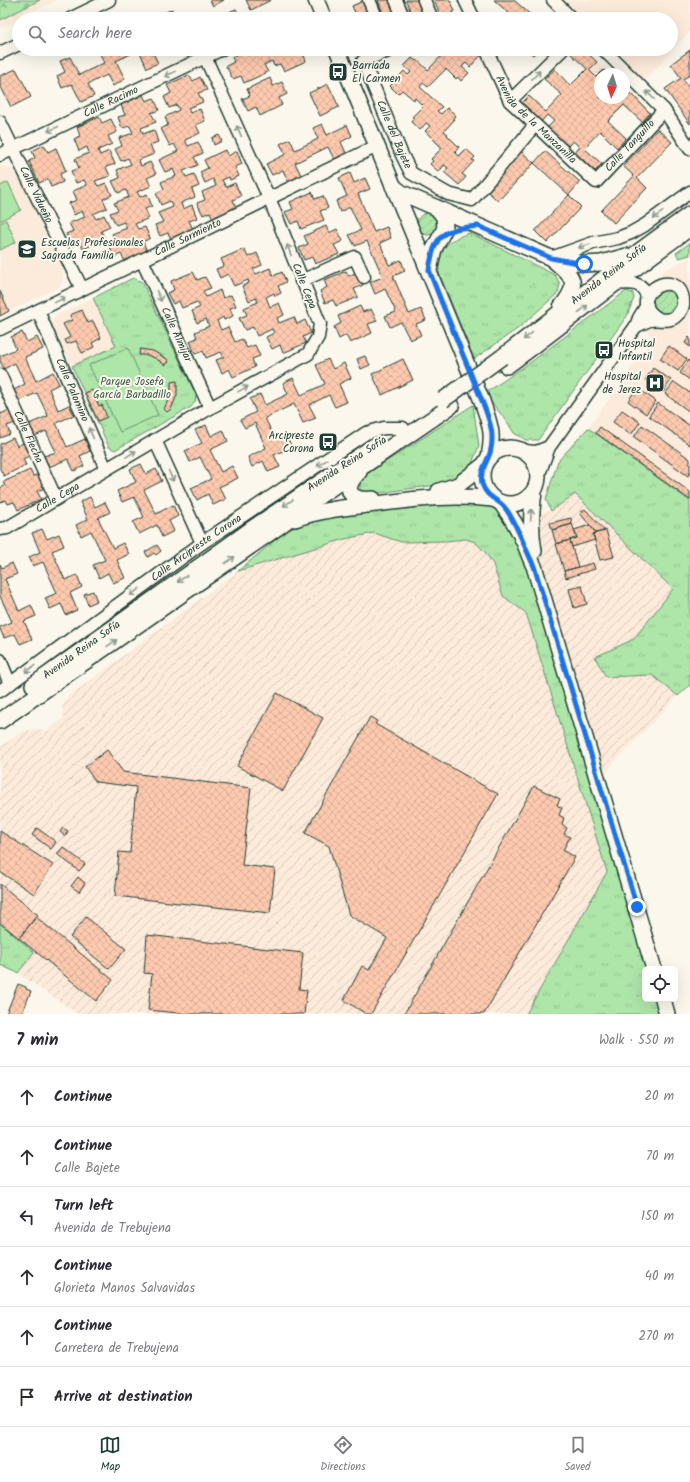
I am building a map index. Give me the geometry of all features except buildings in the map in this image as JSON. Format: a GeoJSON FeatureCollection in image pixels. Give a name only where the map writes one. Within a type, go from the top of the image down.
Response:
{"type":"FeatureCollection","features":[{"type":"Feature","properties":{"kind":"main road"},"geometry":{"type":"LineString","coordinates":[[316,0],[321,12]]}},
{"type":"Feature","properties":{"kind":"main road"},"geometry":{"type":"LineString","coordinates":[[340,56],[429,270],[492,429],[492,443],[482,474],[482,484],[486,492],[508,512],[522,538],[534,566],[653,966]]}},
{"type":"Feature","properties":{"kind":"main road"},"geometry":{"type":"LineString","coordinates":[[393,186],[402,193],[551,258],[584,264],[601,263],[638,252]]}},
{"type":"Feature","properties":{"kind":"main road"},"geometry":{"type":"LineString","coordinates":[[429,270],[434,250],[441,236],[446,228],[444,217],[434,207],[420,208],[415,212],[410,223],[412,231],[423,241],[429,242],[441,236],[465,227],[478,226]]}},
{"type":"Feature","properties":{"kind":"main road","name":"Avenida Reina Sofía"},"geometry":{"type":"LineString","coordinates":[[504,362],[554,316],[690,214]]}},
{"type":"Feature","properties":{"kind":"main road","name":"Avenida Reina Sofía"},"geometry":{"type":"LineString","coordinates":[[0,722],[281,525],[504,362],[552,333],[644,260],[690,228]]}},
{"type":"Feature","properties":{"kind":"main road"},"geometry":{"type":"LineString","coordinates":[[551,258],[569,273],[573,285],[570,297],[554,316]]}},
{"type":"Feature","properties":{"kind":"main road","name":"Avenida Reina Sofía"},"geometry":{"type":"LineString","coordinates":[[0,709],[266,518],[403,428],[447,403]]}},
{"type":"Feature","properties":{"kind":"main road"},"geometry":{"type":"LineString","coordinates":[[281,525],[305,515],[444,496],[472,496],[510,505],[528,499],[534,492],[538,483],[536,465],[531,457],[502,440],[492,429]]}},
{"type":"Feature","properties":{"kind":"main road"},"geometry":{"type":"LineString","coordinates":[[370,461],[353,477],[349,484],[349,490],[352,494],[357,498],[364,500],[442,491],[458,485],[496,451],[505,448],[519,450]]}},
{"type":"Feature","properties":{"kind":"main road"},"geometry":{"type":"LineString","coordinates":[[534,492],[531,519],[534,566]]}},
{"type":"Feature","properties":{"kind":"main road"},"geometry":{"type":"LineString","coordinates":[[664,1002],[667,1014]]}},
{"type":"Feature","properties":{"kind":"street"},"geometry":{"type":"LineString","coordinates":[[84,12],[109,0]]}},
{"type":"Feature","properties":{"kind":"street"},"geometry":{"type":"LineString","coordinates":[[369,0],[374,12]]}},
{"type":"Feature","properties":{"kind":"street"},"geometry":{"type":"LineString","coordinates":[[396,0],[401,12]]}},
{"type":"Feature","properties":{"kind":"street"},"geometry":{"type":"LineString","coordinates":[[424,0],[429,12]]}},
{"type":"Feature","properties":{"kind":"street"},"geometry":{"type":"LineString","coordinates":[[465,0],[470,12]]}},
{"type":"Feature","properties":{"kind":"street"},"geometry":{"type":"LineString","coordinates":[[553,0],[565,12]]}},
{"type":"Feature","properties":{"kind":"street"},"geometry":{"type":"LineString","coordinates":[[0,53],[12,47]]}},
{"type":"Feature","properties":{"kind":"street","name":"Calle del Bajete"},"geometry":{"type":"LineString","coordinates":[[375,56],[363,61],[411,173],[448,194],[472,200],[536,125]]}},
{"type":"Feature","properties":{"kind":"street","name":"Avenida de la Manzanilla"},"geometry":{"type":"LineString","coordinates":[[489,56],[510,100],[596,182]]}},
{"type":"Feature","properties":{"kind":"street"},"geometry":{"type":"LineString","coordinates":[[510,100],[556,56]]}},
{"type":"Feature","properties":{"kind":"street"},"geometry":{"type":"LineString","coordinates":[[610,56],[664,110],[690,149]]}},
{"type":"Feature","properties":{"kind":"street","name":"Calle Racimo"},"geometry":{"type":"LineString","coordinates":[[0,154],[205,57]]}},
{"type":"Feature","properties":{"kind":"street","name":"Calle Cepa"},"geometry":{"type":"LineString","coordinates":[[0,529],[6,528],[210,408],[308,354],[318,337],[320,324],[301,281],[269,198],[205,57]]}},
{"type":"Feature","properties":{"kind":"street","name":"Calle Tanguillo"},"geometry":{"type":"LineString","coordinates":[[596,182],[664,110]]}},
{"type":"Feature","properties":{"kind":"street","name":"Calle Vidueño"},"geometry":{"type":"LineString","coordinates":[[0,122],[82,289]]}},
{"type":"Feature","properties":{"kind":"street","name":"Calle Sarmiento"},"geometry":{"type":"LineString","coordinates":[[0,329],[377,146]]}},
{"type":"Feature","properties":{"kind":"street"},"geometry":{"type":"LineString","coordinates":[[551,258],[593,243],[618,238],[631,233],[645,225],[690,192]]}},
{"type":"Feature","properties":{"kind":"street"},"geometry":{"type":"LineString","coordinates":[[301,281],[355,257],[364,277]]}},
{"type":"Feature","properties":{"kind":"street","name":"Calle Almijar"},"geometry":{"type":"LineString","coordinates":[[142,260],[210,408]]}},
{"type":"Feature","properties":{"kind":"street"},"geometry":{"type":"LineString","coordinates":[[614,284],[631,282],[644,288],[649,312],[659,319]]}},
{"type":"Feature","properties":{"kind":"street"},"geometry":{"type":"LineString","coordinates":[[538,474],[549,447],[636,326],[651,290],[662,284],[668,284],[673,286],[682,295],[682,307],[680,312],[670,320],[659,319],[646,321],[636,326]]}},
{"type":"Feature","properties":{"kind":"street","name":"Calle Palomino"},"geometry":{"type":"LineString","coordinates":[[38,311],[106,469]]}},
{"type":"Feature","properties":{"kind":"street","name":"Calle Flecha"},"geometry":{"type":"LineString","coordinates":[[0,375],[56,499]]}},
{"type":"Feature","properties":{"kind":"street","name":"Calle Arcipreste Corona"},"geometry":{"type":"LineString","coordinates":[[0,691],[202,543],[366,433],[384,428],[403,428]]}},
{"type":"Feature","properties":{"kind":"street"},"geometry":{"type":"LineString","coordinates":[[155,440],[202,543]]}},
{"type":"Feature","properties":{"kind":"street"},"geometry":{"type":"LineString","coordinates":[[519,450],[536,452],[549,447]]}},
{"type":"Feature","properties":{"kind":"street"},"geometry":{"type":"LineString","coordinates":[[0,660],[10,684]]}},
{"type":"Feature","properties":{"kind":"shaded area"},"geometry":{"type":"Polygon","coordinates":[[[0,0],[57,0],[33,12],[12,12],[12,22],[0,28],[0,0]]]}},
{"type":"Feature","properties":{"kind":"shaded area"},"geometry":{"type":"Polygon","coordinates":[[[556,0],[690,0],[690,31],[678,44],[678,12],[569,12],[556,0]]]}},
{"type":"Feature","properties":{"kind":"shaded area"},"geometry":{"type":"Polygon","coordinates":[[[615,56],[667,56],[643,82],[630,68],[615,56]]]}},
{"type":"Feature","properties":{"kind":"shaded area"},"geometry":{"type":"Polygon","coordinates":[[[597,62],[602,68],[594,68],[594,75],[589,70],[597,62]]]}},
{"type":"Feature","properties":{"kind":"shaded area","name":"Escuelas Profesionales Sagrada Familia"},"geometry":{"type":"Polygon","coordinates":[[[2,166],[13,170],[19,177],[61,265],[64,278],[59,287],[9,311],[0,291],[0,167],[2,166]]]}},
{"type":"Feature","properties":{"kind":"shaded area","name":"Hospital de Jerez"},"geometry":{"type":"Polygon","coordinates":[[[690,258],[690,501],[588,428],[653,338],[632,317],[648,283],[657,278],[666,269],[690,258]]]}},
{"type":"Feature","properties":{"kind":"shaded area"},"geometry":{"type":"Polygon","coordinates":[[[93,298],[116,346],[72,366],[53,328],[52,321],[57,315],[93,298]]]}},
{"type":"Feature","properties":{"kind":"shaded area"},"geometry":{"type":"Polygon","coordinates":[[[575,493],[673,589],[634,639],[595,657],[606,677],[652,675],[678,696],[601,776],[511,516],[551,511],[575,493]]]}},
{"type":"Feature","properties":{"kind":"shaded area"},"geometry":{"type":"Polygon","coordinates":[[[374,533],[401,542],[466,539],[475,542],[485,552],[493,564],[503,596],[525,613],[607,872],[526,1014],[78,1014],[18,973],[34,952],[0,923],[0,747],[24,731],[38,729],[49,731],[64,717],[62,707],[68,697],[238,571],[345,539],[374,533]]]}},
{"type":"Feature","properties":{"kind":"green space"},"geometry":{"type":"Polygon","coordinates":[[[0,0],[40,0],[16,12],[12,12],[12,14],[0,20],[0,0]]]}},
{"type":"Feature","properties":{"kind":"green space"},"geometry":{"type":"Polygon","coordinates":[[[8,182],[21,210],[0,221],[0,186],[8,182]]]}},
{"type":"Feature","properties":{"kind":"green space"},"geometry":{"type":"Polygon","coordinates":[[[428,213],[436,216],[439,224],[436,232],[428,235],[420,232],[417,224],[420,216],[428,213]]]}},
{"type":"Feature","properties":{"kind":"green space"},"geometry":{"type":"Polygon","coordinates":[[[6,220],[16,242],[0,250],[0,223],[6,220]]]}},
{"type":"Feature","properties":{"kind":"green space"},"geometry":{"type":"Polygon","coordinates":[[[470,233],[555,275],[560,284],[558,293],[520,327],[474,359],[439,273],[442,252],[450,242],[462,235],[470,233]]]}},
{"type":"Feature","properties":{"kind":"green space"},"geometry":{"type":"Polygon","coordinates":[[[690,243],[690,255],[679,258],[676,253],[690,243]]]}},
{"type":"Feature","properties":{"kind":"green space","name":"Parque Josefa García Barbadillo"},"geometry":{"type":"Polygon","coordinates":[[[133,278],[142,282],[196,395],[195,402],[191,407],[115,450],[109,447],[72,366],[116,346],[93,298],[133,278]]]}},
{"type":"Feature","properties":{"kind":"green space"},"geometry":{"type":"Polygon","coordinates":[[[665,289],[674,293],[678,302],[674,311],[665,315],[656,311],[652,302],[656,293],[665,289]]]}},
{"type":"Feature","properties":{"kind":"green space"},"geometry":{"type":"Polygon","coordinates":[[[626,291],[633,293],[634,298],[627,316],[538,440],[526,440],[514,433],[506,420],[484,394],[531,362],[626,291]]]}},
{"type":"Feature","properties":{"kind":"green space"},"geometry":{"type":"Polygon","coordinates":[[[128,348],[158,415],[120,432],[89,365],[128,348]]]}},
{"type":"Feature","properties":{"kind":"green space"},"geometry":{"type":"Polygon","coordinates":[[[473,405],[479,446],[470,468],[451,483],[365,495],[360,493],[360,480],[367,474],[473,405]]]}},
{"type":"Feature","properties":{"kind":"green space"},"geometry":{"type":"Polygon","coordinates":[[[588,428],[690,501],[690,685],[678,696],[652,675],[606,677],[595,657],[634,639],[673,589],[575,494],[551,511],[546,499],[558,461],[588,428]]]}},
{"type":"Feature","properties":{"kind":"green space"},"geometry":{"type":"Polygon","coordinates":[[[413,502],[492,505],[511,516],[655,966],[642,966],[642,1002],[665,1002],[668,1014],[526,1014],[607,872],[526,613],[503,596],[493,564],[485,552],[475,542],[466,539],[401,542],[374,533],[345,539],[238,571],[286,531],[327,514],[413,502]]]}},
{"type":"Feature","properties":{"kind":"green space"},"geometry":{"type":"Polygon","coordinates":[[[0,923],[34,952],[18,973],[0,965],[0,923]]]}},
{"type":"Feature","properties":{"kind":"place","name":"Barriada El Carmen"},"geometry":{"type":"Point","coordinates":[338,72]}},
{"type":"Feature","properties":{"kind":"place","name":"Escuelas Profesionales Sagrada Familia"},"geometry":{"type":"Point","coordinates":[27,249]}},
{"type":"Feature","properties":{"kind":"place","name":"Hospital Infantil"},"geometry":{"type":"Point","coordinates":[604,350]}},
{"type":"Feature","properties":{"kind":"place","name":"Hospital de Jerez"},"geometry":{"type":"Point","coordinates":[655,383]}},
{"type":"Feature","properties":{"kind":"place","name":"Arcipreste Corona"},"geometry":{"type":"Point","coordinates":[328,442]}},
{"type":"Feature","properties":{"kind":"route"},"geometry":{"type":"LineString","coordinates":[[584,264],[551,258],[478,226],[465,227],[443,234],[439,238],[434,250],[429,270],[492,429],[492,443],[489,457],[484,465],[482,484],[487,493],[493,499],[501,503],[508,512],[522,538],[534,566],[637,907]]}}]}
